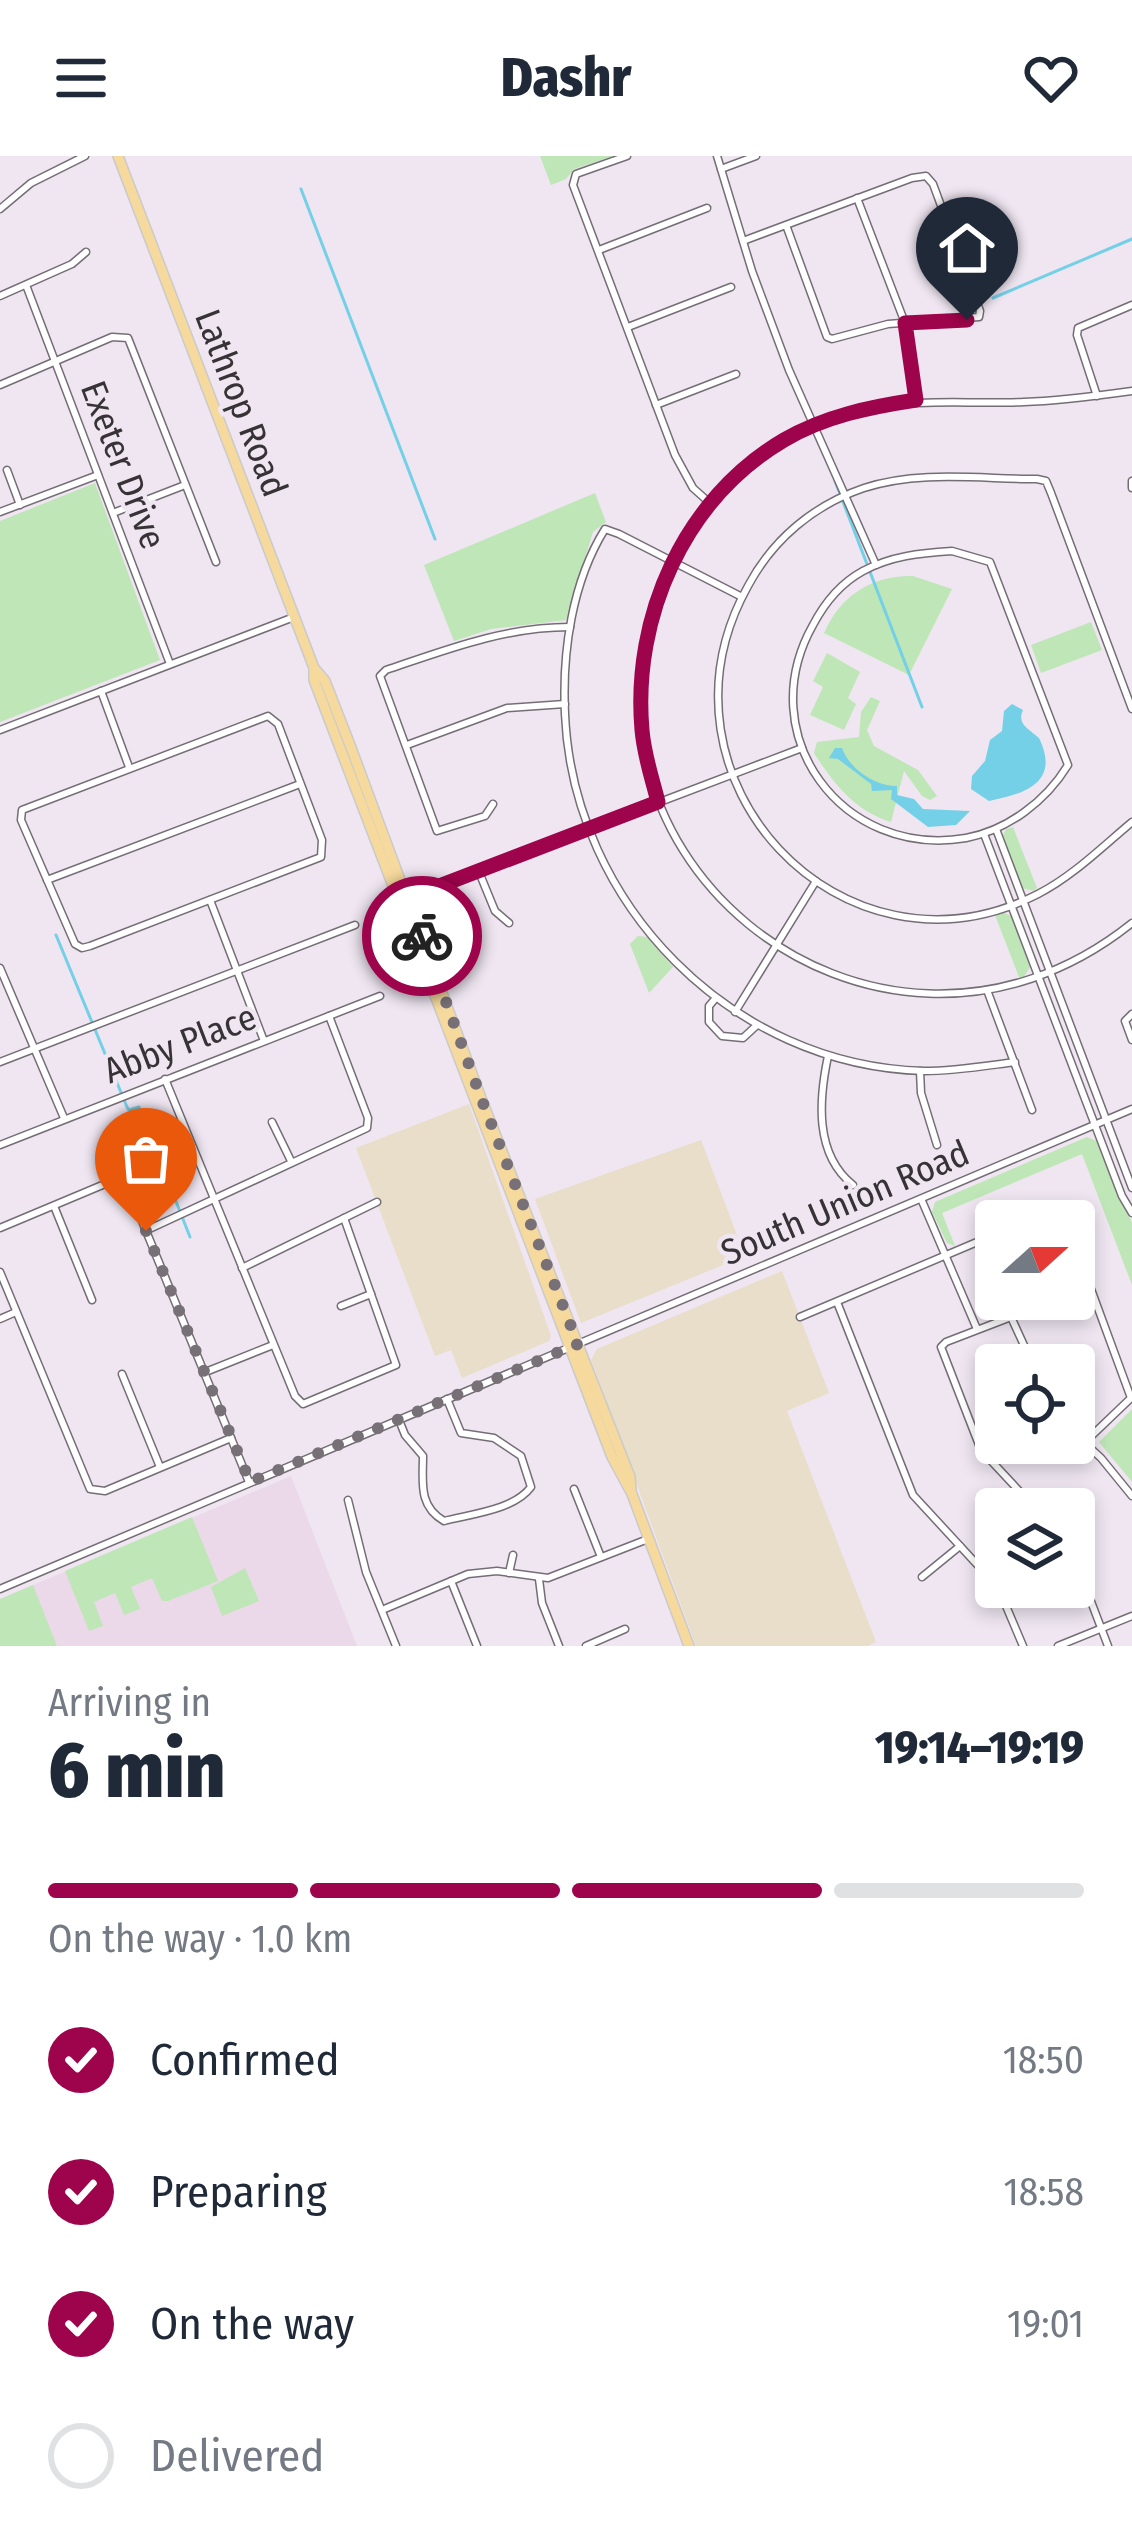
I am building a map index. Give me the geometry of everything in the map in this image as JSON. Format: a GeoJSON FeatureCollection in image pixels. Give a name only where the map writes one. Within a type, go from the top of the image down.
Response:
{"type":"FeatureCollection","features":[{"type":"Feature","properties":{"kind":"main road","name":"Lathrop Road"},"geometry":{"type":"LineString","coordinates":[[118,156],[314,668],[314,680],[688,1646]]}},
{"type":"Feature","properties":{"kind":"street"},"geometry":{"type":"LineString","coordinates":[[0,209],[31,183],[85,156]]}},
{"type":"Feature","properties":{"kind":"street"},"geometry":{"type":"LineString","coordinates":[[627,156],[573,178],[685,477],[711,504]]}},
{"type":"Feature","properties":{"kind":"street"},"geometry":{"type":"LineString","coordinates":[[717,156],[743,241],[812,426],[876,566]]}},
{"type":"Feature","properties":{"kind":"street"},"geometry":{"type":"LineString","coordinates":[[722,169],[756,156]]}},
{"type":"Feature","properties":{"kind":"street"},"geometry":{"type":"LineString","coordinates":[[743,241],[919,175],[930,178],[979,317],[905,323],[826,337],[786,225]]}},
{"type":"Feature","properties":{"kind":"street"},"geometry":{"type":"LineString","coordinates":[[857,198],[905,323],[916,400]]}},
{"type":"Feature","properties":{"kind":"street"},"geometry":{"type":"LineString","coordinates":[[598,250],[707,208]]}},
{"type":"Feature","properties":{"kind":"street"},"geometry":{"type":"LineString","coordinates":[[0,296],[72,264],[86,251]]}},
{"type":"Feature","properties":{"kind":"street","name":"Exeter Drive"},"geometry":{"type":"LineString","coordinates":[[26,285],[170,664]]}},
{"type":"Feature","properties":{"kind":"street"},"geometry":{"type":"LineString","coordinates":[[627,327],[731,287]]}},
{"type":"Feature","properties":{"kind":"street"},"geometry":{"type":"LineString","coordinates":[[1096,396],[1078,328],[1132,305]]}},
{"type":"Feature","properties":{"kind":"street"},"geometry":{"type":"LineString","coordinates":[[0,385],[122,335],[131,341],[216,562]]}},
{"type":"Feature","properties":{"kind":"street"},"geometry":{"type":"LineString","coordinates":[[656,405],[736,374]]}},
{"type":"Feature","properties":{"kind":"street"},"geometry":{"type":"LineString","coordinates":[[1132,391],[1022,402],[916,400],[859,410],[812,426],[758,458],[711,504],[672,564],[653,610],[640,686],[642,732],[658,802],[688,860],[737,916],[776,946],[858,983],[924,994],[987,989],[1037,976],[1107,943],[1132,923]]}},
{"type":"Feature","properties":{"kind":"street"},"geometry":{"type":"LineString","coordinates":[[8,470],[20,505]]}},
{"type":"Feature","properties":{"kind":"street"},"geometry":{"type":"LineString","coordinates":[[0,512],[98,475]]}},
{"type":"Feature","properties":{"kind":"street"},"geometry":{"type":"LineString","coordinates":[[1132,709],[1046,482],[921,477],[843,496],[787,534],[757,570],[726,633],[717,688],[722,746],[752,818],[816,880],[878,909],[928,917],[1023,900],[1064,879],[1132,822]]}},
{"type":"Feature","properties":{"kind":"street"},"geometry":{"type":"LineString","coordinates":[[112,513],[185,485]]}},
{"type":"Feature","properties":{"kind":"street"},"geometry":{"type":"LineString","coordinates":[[742,597],[605,529],[580,588],[571,627],[565,704],[573,779],[589,830],[625,902],[653,938],[715,999],[756,1026],[829,1056],[920,1071],[1015,1062]]}},
{"type":"Feature","properties":{"kind":"street"},"geometry":{"type":"LineString","coordinates":[[952,551],[990,562],[1067,765],[1034,805],[996,829],[933,842],[885,831],[841,805],[815,776],[802,748],[795,729],[792,689],[804,640],[840,589],[876,566],[904,556],[952,551]]}},
{"type":"Feature","properties":{"kind":"street"},"geometry":{"type":"LineString","coordinates":[[0,730],[294,617]]}},
{"type":"Feature","properties":{"kind":"street"},"geometry":{"type":"LineString","coordinates":[[493,804],[485,816],[440,833],[380,676],[474,639],[509,631],[571,627]]}},
{"type":"Feature","properties":{"kind":"street"},"geometry":{"type":"LineString","coordinates":[[101,692],[129,767]]}},
{"type":"Feature","properties":{"kind":"street"},"geometry":{"type":"LineString","coordinates":[[406,745],[507,708],[565,704]]}},
{"type":"Feature","properties":{"kind":"street"},"geometry":{"type":"LineString","coordinates":[[268,716],[278,724],[324,853],[314,861],[80,948],[72,940],[21,820],[25,807],[129,767],[268,716]]}},
{"type":"Feature","properties":{"kind":"street"},"geometry":{"type":"LineString","coordinates":[[403,900],[802,748]]}},
{"type":"Feature","properties":{"kind":"street"},"geometry":{"type":"LineString","coordinates":[[47,880],[300,784]]}},
{"type":"Feature","properties":{"kind":"street"},"geometry":{"type":"LineString","coordinates":[[996,829],[1132,1188]]}},
{"type":"Feature","properties":{"kind":"street"},"geometry":{"type":"LineString","coordinates":[[984,834],[1132,1214]]}},
{"type":"Feature","properties":{"kind":"street"},"geometry":{"type":"LineString","coordinates":[[478,872],[495,911],[509,923]]}},
{"type":"Feature","properties":{"kind":"street"},"geometry":{"type":"LineString","coordinates":[[735,1012],[816,880]]}},
{"type":"Feature","properties":{"kind":"street"},"geometry":{"type":"LineString","coordinates":[[211,900],[264,1041]]}},
{"type":"Feature","properties":{"kind":"street"},"geometry":{"type":"LineString","coordinates":[[0,1062],[355,926]]}},
{"type":"Feature","properties":{"kind":"street"},"geometry":{"type":"LineString","coordinates":[[0,968],[64,1118]]}},
{"type":"Feature","properties":{"kind":"street"},"geometry":{"type":"LineString","coordinates":[[987,989],[1032,1110]]}},
{"type":"Feature","properties":{"kind":"street","name":"Abby Place"},"geometry":{"type":"LineString","coordinates":[[0,1145],[380,995]]}},
{"type":"Feature","properties":{"kind":"street"},"geometry":{"type":"LineString","coordinates":[[715,999],[709,1006],[709,1022],[722,1036],[743,1038],[756,1026]]}},
{"type":"Feature","properties":{"kind":"street"},"geometry":{"type":"LineString","coordinates":[[1132,1014],[1124,1022],[1132,1040]]}},
{"type":"Feature","properties":{"kind":"street"},"geometry":{"type":"LineString","coordinates":[[146,1231],[364,1130],[369,1124],[329,1016]]}},
{"type":"Feature","properties":{"kind":"street"},"geometry":{"type":"LineString","coordinates":[[829,1056],[819,1097],[820,1122],[836,1166],[853,1186]]}},
{"type":"Feature","properties":{"kind":"street"},"geometry":{"type":"LineString","coordinates":[[920,1071],[921,1094],[938,1145]]}},
{"type":"Feature","properties":{"kind":"street"},"geometry":{"type":"LineString","coordinates":[[165,1079],[299,1402],[310,1403],[397,1365],[344,1218]]}},
{"type":"Feature","properties":{"kind":"street","name":"South Union Road"},"geometry":{"type":"LineString","coordinates":[[0,1588],[1132,1109]]}},
{"type":"Feature","properties":{"kind":"street"},"geometry":{"type":"LineString","coordinates":[[272,1122],[291,1161]]}},
{"type":"Feature","properties":{"kind":"street"},"geometry":{"type":"LineString","coordinates":[[0,1228],[112,1181],[126,1182],[250,1482]]}},
{"type":"Feature","properties":{"kind":"street"},"geometry":{"type":"LineString","coordinates":[[922,1201],[977,1329]]}},
{"type":"Feature","properties":{"kind":"street"},"geometry":{"type":"LineString","coordinates":[[242,1268],[377,1202]]}},
{"type":"Feature","properties":{"kind":"street"},"geometry":{"type":"LineString","coordinates":[[54,1206],[92,1300]]}},
{"type":"Feature","properties":{"kind":"street"},"geometry":{"type":"LineString","coordinates":[[800,1317],[975,1243]]}},
{"type":"Feature","properties":{"kind":"street"},"geometry":{"type":"LineString","coordinates":[[0,1272],[90,1490],[99,1493],[231,1438]]}},
{"type":"Feature","properties":{"kind":"street"},"geometry":{"type":"LineString","coordinates":[[341,1306],[371,1294]]}},
{"type":"Feature","properties":{"kind":"street"},"geometry":{"type":"LineString","coordinates":[[1095,1301],[1131,1398],[1095,1432]]}},
{"type":"Feature","properties":{"kind":"street"},"geometry":{"type":"LineString","coordinates":[[837,1302],[907,1484],[917,1502],[975,1562]]}},
{"type":"Feature","properties":{"kind":"street"},"geometry":{"type":"LineString","coordinates":[[0,1319],[16,1312]]}},
{"type":"Feature","properties":{"kind":"street"},"geometry":{"type":"LineString","coordinates":[[1016,1488],[981,1450],[941,1347],[1011,1317],[1023,1344]]}},
{"type":"Feature","properties":{"kind":"street"},"geometry":{"type":"LineString","coordinates":[[203,1373],[274,1345]]}},
{"type":"Feature","properties":{"kind":"street"},"geometry":{"type":"LineString","coordinates":[[122,1374],[160,1467]]}},
{"type":"Feature","properties":{"kind":"street"},"geometry":{"type":"LineString","coordinates":[[399,1420],[423,1456],[423,1498],[435,1516],[444,1521],[527,1495],[531,1487],[521,1456],[494,1438],[461,1433],[447,1399]]}},
{"type":"Feature","properties":{"kind":"street"},"geometry":{"type":"LineString","coordinates":[[1095,1453],[1132,1496]]}},
{"type":"Feature","properties":{"kind":"street"},"geometry":{"type":"LineString","coordinates":[[574,1489],[601,1557]]}},
{"type":"Feature","properties":{"kind":"street"},"geometry":{"type":"LineString","coordinates":[[349,1500],[367,1572],[396,1646]]}},
{"type":"Feature","properties":{"kind":"street"},"geometry":{"type":"LineString","coordinates":[[382,1610],[482,1571],[539,1579],[648,1539]]}},
{"type":"Feature","properties":{"kind":"street"},"geometry":{"type":"LineString","coordinates":[[922,1577],[960,1546]]}},
{"type":"Feature","properties":{"kind":"street"},"geometry":{"type":"LineString","coordinates":[[509,1573],[513,1555]]}},
{"type":"Feature","properties":{"kind":"street"},"geometry":{"type":"LineString","coordinates":[[539,1579],[542,1604],[560,1646]]}},
{"type":"Feature","properties":{"kind":"street"},"geometry":{"type":"LineString","coordinates":[[451,1581],[477,1646]]}},
{"type":"Feature","properties":{"kind":"street"},"geometry":{"type":"LineString","coordinates":[[1007,1608],[1023,1646]]}},
{"type":"Feature","properties":{"kind":"street"},"geometry":{"type":"LineString","coordinates":[[1094,1608],[1108,1646]]}},
{"type":"Feature","properties":{"kind":"street"},"geometry":{"type":"LineString","coordinates":[[1058,1646],[1132,1616]]}},
{"type":"Feature","properties":{"kind":"street"},"geometry":{"type":"LineString","coordinates":[[586,1646],[625,1629]]}},
{"type":"Feature","properties":{"kind":"shaded area"},"geometry":{"type":"Polygon","coordinates":[[[469,1104],[551,1336],[549,1341],[462,1378],[451,1350],[435,1356],[356,1148],[469,1104]]]}},
{"type":"Feature","properties":{"kind":"shaded area"},"geometry":{"type":"Polygon","coordinates":[[[701,1140],[745,1256],[581,1323],[535,1199],[701,1140]]]}},
{"type":"Feature","properties":{"kind":"shaded area"},"geometry":{"type":"Polygon","coordinates":[[[782,1271],[829,1393],[787,1411],[876,1642],[868,1646],[696,1646],[591,1360],[597,1349],[782,1271]]]}},
{"type":"Feature","properties":{"kind":"shaded area"},"geometry":{"type":"Polygon","coordinates":[[[291,1476],[357,1646],[0,1646],[0,1599],[291,1476]]]}},
{"type":"Feature","properties":{"kind":"green space"},"geometry":{"type":"Polygon","coordinates":[[[540,156],[614,156],[574,169],[566,179],[551,185],[540,156]]]}},
{"type":"Feature","properties":{"kind":"green space"},"geometry":{"type":"Polygon","coordinates":[[[95,483],[160,660],[0,722],[0,521],[95,483]]]}},
{"type":"Feature","properties":{"kind":"green space"},"geometry":{"type":"Polygon","coordinates":[[[595,493],[606,522],[593,532],[566,620],[491,629],[454,641],[424,565],[595,493]]]}},
{"type":"Feature","properties":{"kind":"green space"},"geometry":{"type":"Polygon","coordinates":[[[913,576],[952,589],[909,675],[824,633],[839,608],[859,590],[884,579],[913,576]]]}},
{"type":"Feature","properties":{"kind":"green space"},"geometry":{"type":"Polygon","coordinates":[[[1091,622],[1102,650],[1041,673],[1031,645],[1091,622]]]}},
{"type":"Feature","properties":{"kind":"green space"},"geometry":{"type":"Polygon","coordinates":[[[827,653],[860,672],[848,698],[856,704],[844,730],[810,715],[823,687],[813,681],[827,653]]]}},
{"type":"Feature","properties":{"kind":"green space"},"geometry":{"type":"Polygon","coordinates":[[[871,697],[880,701],[867,730],[874,746],[918,770],[937,796],[930,800],[922,796],[904,771],[891,822],[846,795],[814,753],[817,742],[859,737],[861,712],[871,697]]]}},
{"type":"Feature","properties":{"kind":"green space"},"geometry":{"type":"Polygon","coordinates":[[[1013,827],[1037,888],[1034,891],[1022,888],[1002,837],[1013,827]]]}},
{"type":"Feature","properties":{"kind":"green space"},"geometry":{"type":"Polygon","coordinates":[[[995,915],[1011,916],[1030,967],[1024,977],[1019,977],[995,915]]]}},
{"type":"Feature","properties":{"kind":"green space"},"geometry":{"type":"Polygon","coordinates":[[[638,936],[647,937],[673,967],[649,993],[630,944],[638,936]]]}},
{"type":"Feature","properties":{"kind":"green space"},"geometry":{"type":"Polygon","coordinates":[[[1087,1137],[1097,1141],[1132,1223],[1132,1285],[1082,1154],[942,1213],[955,1246],[947,1243],[932,1212],[935,1202],[1087,1137]]]}},
{"type":"Feature","properties":{"kind":"green space"},"geometry":{"type":"Polygon","coordinates":[[[1132,1409],[1132,1482],[1099,1442],[1132,1409]]]}},
{"type":"Feature","properties":{"kind":"green space"},"geometry":{"type":"Polygon","coordinates":[[[192,1517],[218,1581],[162,1601],[152,1578],[131,1587],[140,1609],[124,1615],[115,1593],[94,1602],[103,1626],[89,1631],[65,1571],[192,1517]]]}},
{"type":"Feature","properties":{"kind":"green space"},"geometry":{"type":"Polygon","coordinates":[[[245,1568],[259,1601],[222,1616],[211,1587],[245,1568]]]}},
{"type":"Feature","properties":{"kind":"green space"},"geometry":{"type":"Polygon","coordinates":[[[33,1585],[57,1646],[0,1646],[0,1599],[33,1585]]]}},
{"type":"Feature","properties":{"kind":"water"},"geometry":{"type":"Polygon","coordinates":[[[1012,704],[1023,710],[1023,723],[1039,738],[1045,766],[1042,776],[1026,790],[989,801],[971,789],[972,776],[985,761],[990,740],[1002,731],[1004,711],[1012,704]]]}},
{"type":"Feature","properties":{"kind":"water"},"geometry":{"type":"Polygon","coordinates":[[[835,748],[842,748],[864,774],[897,786],[897,795],[914,799],[923,809],[970,811],[956,825],[928,827],[891,799],[892,790],[872,791],[871,784],[838,759],[829,758],[835,748]]]}},
{"type":"Feature","properties":{"kind":"waterway"},"geometry":{"type":"LineString","coordinates":[[301,189],[435,539]]}},
{"type":"Feature","properties":{"kind":"waterway"},"geometry":{"type":"LineString","coordinates":[[993,298],[1132,239]]}},
{"type":"Feature","properties":{"kind":"waterway"},"geometry":{"type":"LineString","coordinates":[[835,481],[922,707]]}},
{"type":"Feature","properties":{"kind":"waterway"},"geometry":{"type":"LineString","coordinates":[[56,935],[127,1107],[139,1107],[190,1237]]}},
{"type":"Feature","properties":{"kind":"way so far"},"geometry":{"type":"LineString","coordinates":[[146,1231],[250,1482],[578,1344],[422,936]]}},
{"type":"Feature","properties":{"kind":"route"},"geometry":{"type":"LineString","coordinates":[[422,936],[408,898],[658,802],[642,732],[643,650],[666,575],[693,527],[734,479],[785,440],[844,414],[916,400],[905,323],[967,320]]}}]}
